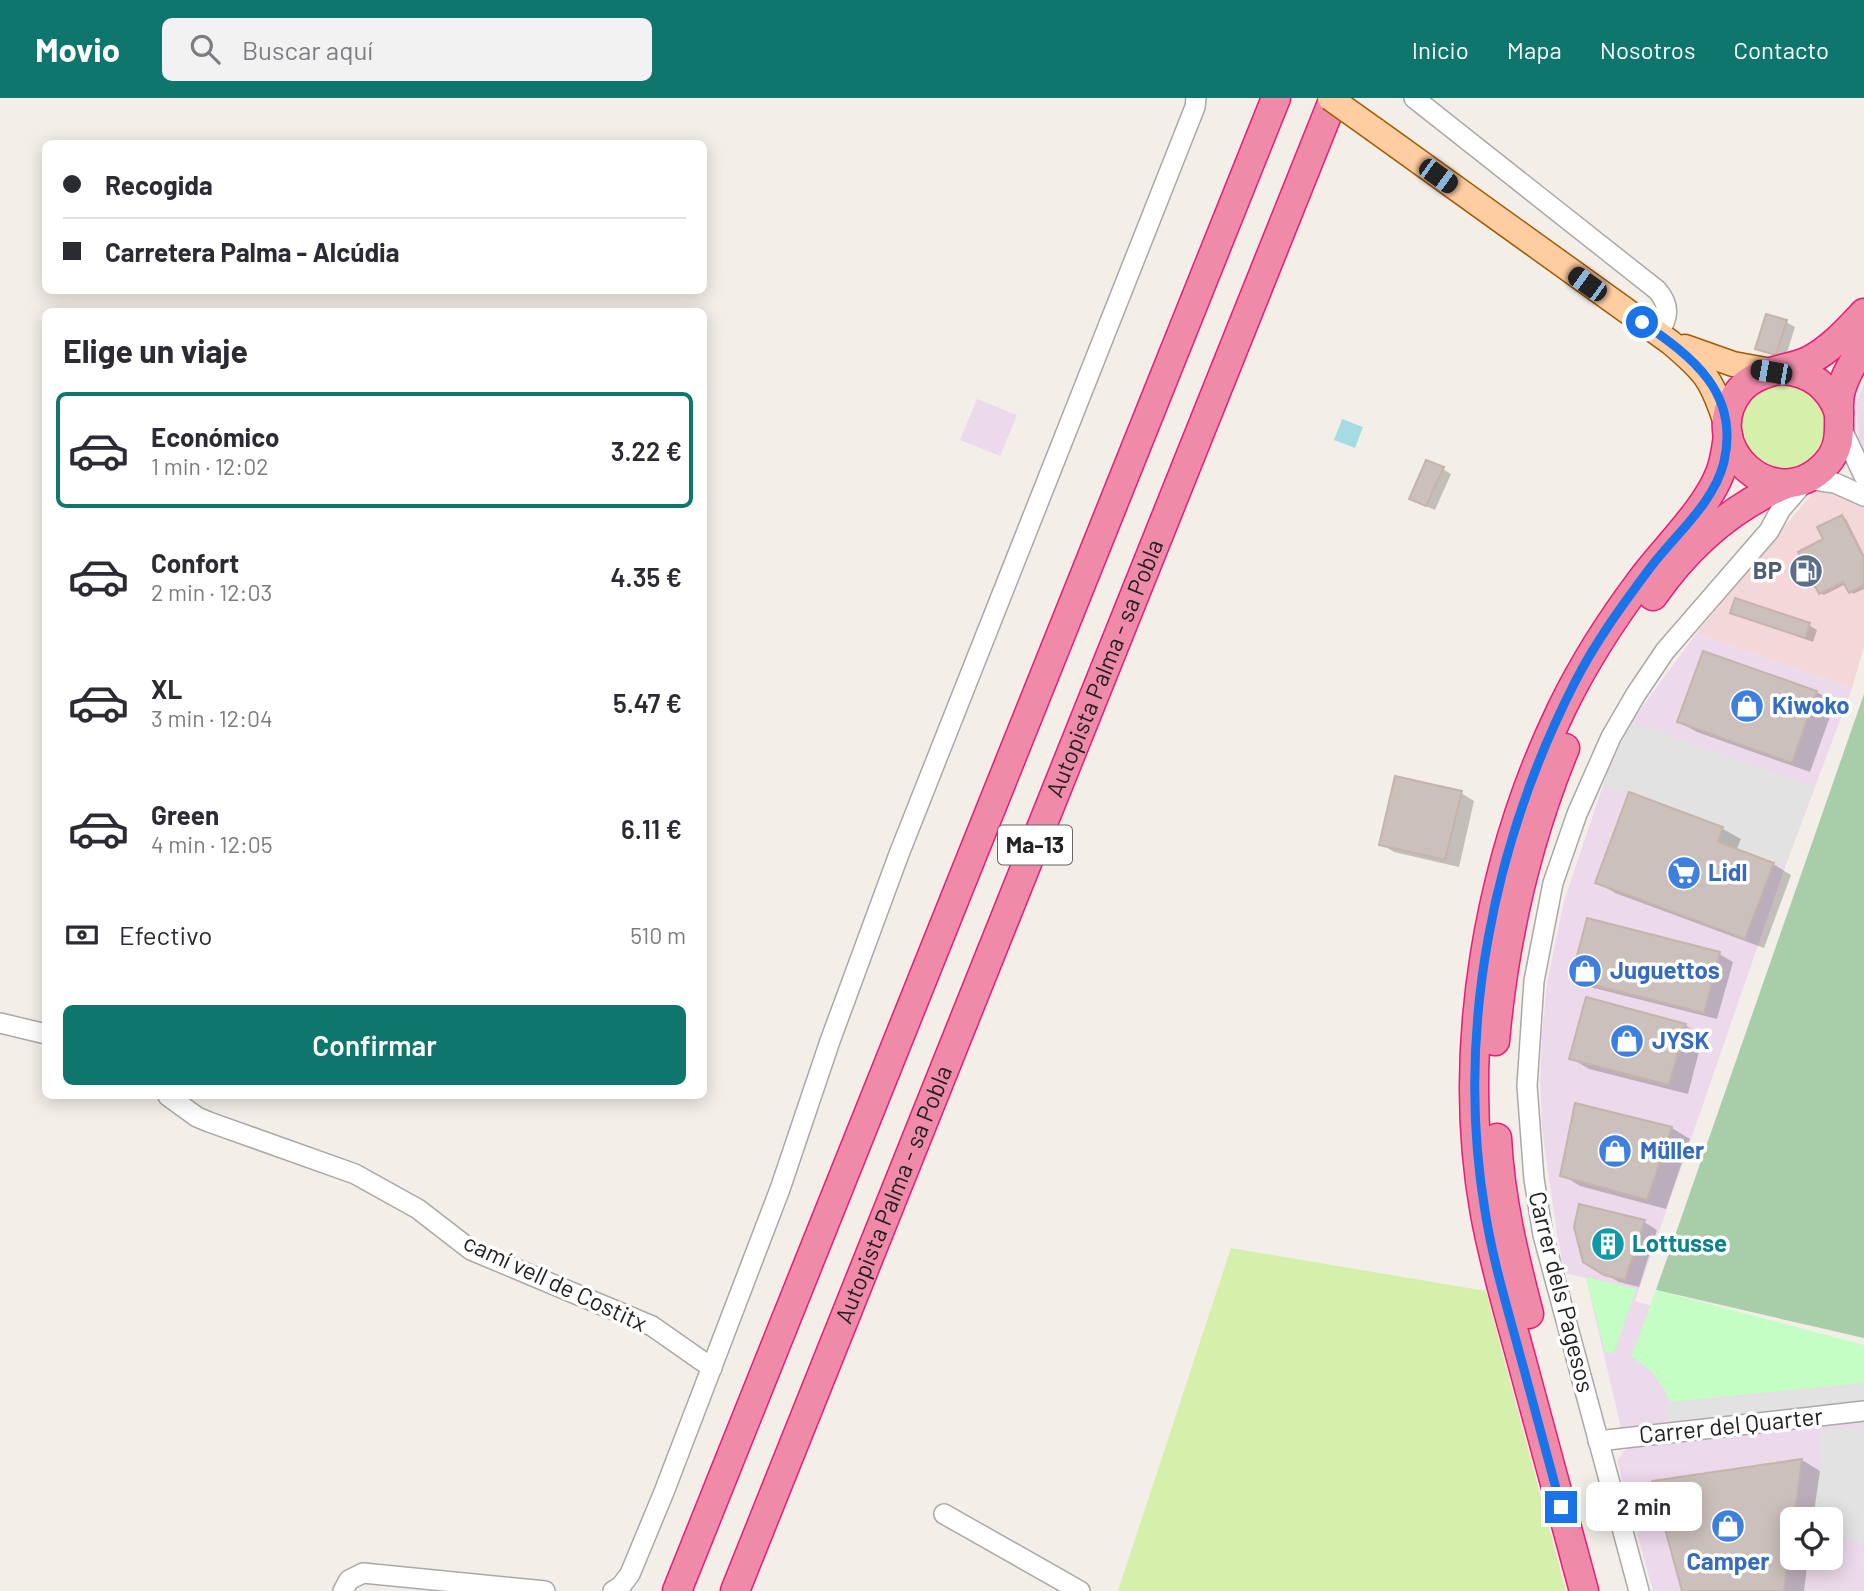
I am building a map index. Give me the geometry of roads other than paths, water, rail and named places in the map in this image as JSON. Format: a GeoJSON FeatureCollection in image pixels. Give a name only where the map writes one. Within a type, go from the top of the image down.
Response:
{"type":"FeatureCollection","features":[{"type":"Feature","properties":{"kind":"highway","name":"Ma-13"},"geometry":{"type":"LineString","coordinates":[[677,1591],[1276,98]]}},
{"type":"Feature","properties":{"kind":"highway","name":"Autopista Palma - sa Pobla"},"geometry":{"type":"LineString","coordinates":[[735,1591],[1332,98]]}},
{"type":"Feature","properties":{"kind":"highway"},"geometry":{"type":"LineString","coordinates":[[1584,1591],[1499,1276],[1485,1212],[1478,1151],[1476,1055],[1480,992],[1490,928],[1521,808],[1542,752],[1577,679],[1609,625],[1651,566],[1709,496],[1720,473],[1729,411],[1741,388],[1750,380],[1806,362],[1826,350],[1864,313]]}},
{"type":"Feature","properties":{"kind":"highway"},"geometry":{"type":"LineString","coordinates":[[1603,1591],[1517,1265],[1503,1200],[1495,1103],[1495,1043],[1506,951],[1524,868],[1547,792],[1569,737],[1605,667],[1660,585],[1686,555],[1738,508],[1797,482],[1828,461],[1839,439],[1840,397],[1847,373],[1864,346]]}},
{"type":"Feature","properties":{"kind":"highway"},"geometry":{"type":"LineString","coordinates":[[1777,371],[1803,373],[1821,384],[1835,402],[1840,419]]}},
{"type":"Feature","properties":{"kind":"highway"},"geometry":{"type":"LineString","coordinates":[[1727,431],[1731,448],[1745,467],[1770,482],[1797,482]]}},
{"type":"Feature","properties":{"kind":"main road"},"geometry":{"type":"LineString","coordinates":[[1332,98],[1665,338],[1704,372],[1717,396],[1727,431]]}},
{"type":"Feature","properties":{"kind":"main road"},"geometry":{"type":"LineString","coordinates":[[1665,338],[1733,364],[1777,371]]}},
{"type":"Feature","properties":{"kind":"street"},"geometry":{"type":"LineString","coordinates":[[613,1591],[621,1586],[630,1574],[712,1368],[780,1189],[830,1041],[899,854],[1195,107],[1196,98]]}},
{"type":"Feature","properties":{"kind":"street"},"geometry":{"type":"LineString","coordinates":[[1414,98],[1657,290],[1666,302],[1668,312],[1665,338]]}},
{"type":"Feature","properties":{"kind":"street"},"geometry":{"type":"LineString","coordinates":[[1840,419],[1864,476]]}},
{"type":"Feature","properties":{"kind":"street"},"geometry":{"type":"LineString","coordinates":[[1797,482],[1835,483],[1864,496]]}},
{"type":"Feature","properties":{"kind":"street","name":"Carrer dels Pagesos"},"geometry":{"type":"LineString","coordinates":[[1639,1591],[1542,1235],[1534,1180],[1527,1086],[1534,981],[1553,883],[1577,814],[1611,737],[1665,650],[1769,531],[1797,482]]}},
{"type":"Feature","properties":{"kind":"street"},"geometry":{"type":"LineString","coordinates":[[0,1023],[42,1033]]}},
{"type":"Feature","properties":{"kind":"street","name":"camí vell de Costitx"},"geometry":{"type":"LineString","coordinates":[[172,1099],[197,1117],[209,1122],[355,1174],[418,1209],[471,1250],[652,1326],[712,1368]]}},
{"type":"Feature","properties":{"kind":"street","name":"Carrer del Quarter"},"geometry":{"type":"LineString","coordinates":[[1598,1441],[1864,1411]]}},
{"type":"Feature","properties":{"kind":"street"},"geometry":{"type":"LineString","coordinates":[[944,1514],[1080,1591]]}},
{"type":"Feature","properties":{"kind":"street"},"geometry":{"type":"LineString","coordinates":[[343,1591],[349,1580],[366,1573],[545,1591]]}},
{"type":"Feature","properties":{"kind":"water"},"geometry":{"type":"Polygon","coordinates":[[[1342,419],[1363,427],[1355,448],[1334,440],[1342,419]]]}},
{"type":"Feature","properties":{"kind":"place","name":"BP"},"geometry":{"type":"Point","coordinates":[1806,571]}},
{"type":"Feature","properties":{"kind":"place","name":"Kiwoko"},"geometry":{"type":"Point","coordinates":[1747,706]}},
{"type":"Feature","properties":{"kind":"place","name":"Lidl"},"geometry":{"type":"Point","coordinates":[1684,873]}},
{"type":"Feature","properties":{"kind":"place","name":"Juguettos"},"geometry":{"type":"Point","coordinates":[1585,971]}},
{"type":"Feature","properties":{"kind":"place","name":"JYSK"},"geometry":{"type":"Point","coordinates":[1627,1041]}},
{"type":"Feature","properties":{"kind":"place","name":"Müller"},"geometry":{"type":"Point","coordinates":[1615,1151]}},
{"type":"Feature","properties":{"kind":"place","name":"Lottusse"},"geometry":{"type":"Point","coordinates":[1608,1244]}},
{"type":"Feature","properties":{"kind":"place","name":"Camper"},"geometry":{"type":"Point","coordinates":[1728,1526]}}]}
